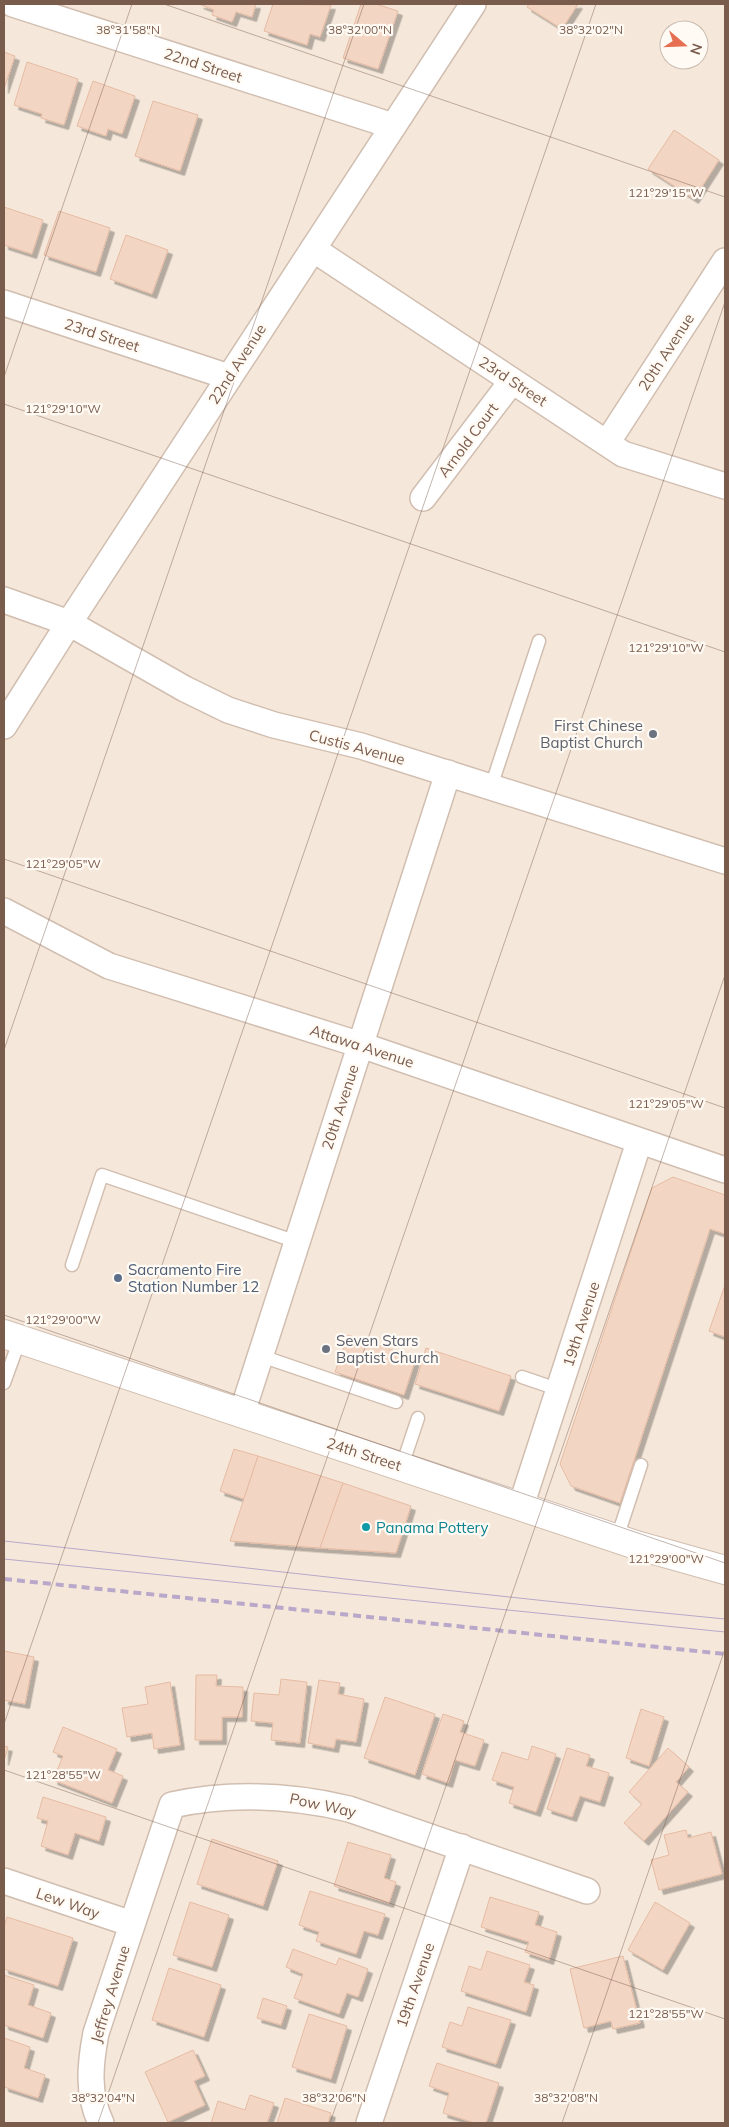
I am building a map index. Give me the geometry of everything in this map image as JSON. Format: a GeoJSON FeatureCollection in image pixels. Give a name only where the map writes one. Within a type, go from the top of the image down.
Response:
{"type":"FeatureCollection","features":[{"type":"Feature","properties":{"kind":"street","name":"22nd Street"},"geometry":{"type":"LineString","coordinates":[[13,4],[393,126]]}},
{"type":"Feature","properties":{"kind":"street","name":"22nd Avenue"},"geometry":{"type":"LineString","coordinates":[[4,726],[68,623],[473,4]]}},
{"type":"Feature","properties":{"kind":"street","name":"23rd Street"},"geometry":{"type":"LineString","coordinates":[[313,249],[623,454],[725,486]]}},
{"type":"Feature","properties":{"kind":"street","name":"20th Avenue"},"geometry":{"type":"LineString","coordinates":[[607,443],[725,261]]}},
{"type":"Feature","properties":{"kind":"street","name":"23rd Street"},"geometry":{"type":"LineString","coordinates":[[4,303],[229,377]]}},
{"type":"Feature","properties":{"kind":"street","name":"Arnold Court"},"geometry":{"type":"LineString","coordinates":[[423,498],[512,381]]}},
{"type":"Feature","properties":{"kind":"street","name":"Custis Avenue"},"geometry":{"type":"LineString","coordinates":[[4,600],[68,623],[185,689],[228,710],[274,725],[361,746],[725,862]]}},
{"type":"Feature","properties":{"kind":"street","name":"20th Avenue"},"geometry":{"type":"LineString","coordinates":[[242,1413],[448,773]]}},
{"type":"Feature","properties":{"kind":"street","name":"Attawa Avenue"},"geometry":{"type":"LineString","coordinates":[[4,911],[109,966],[361,1045],[725,1170]]}},
{"type":"Feature","properties":{"kind":"street","name":"19th Avenue"},"geometry":{"type":"LineString","coordinates":[[521,1506],[640,1142]]}},
{"type":"Feature","properties":{"kind":"street","name":"24th Street"},"geometry":{"type":"LineString","coordinates":[[12,1336],[617,1538],[725,1570]]}},
{"type":"Feature","properties":{"kind":"street","name":"Pow Way"},"geometry":{"type":"LineString","coordinates":[[132,1924],[172,1805],[246,1795],[289,1797],[349,1809],[588,1891]]}},
{"type":"Feature","properties":{"kind":"street","name":"19th Avenue"},"geometry":{"type":"LineString","coordinates":[[369,2123],[462,1847]]}},
{"type":"Feature","properties":{"kind":"street","name":"Lew Way"},"geometry":{"type":"LineString","coordinates":[[4,1881],[132,1924]]}},
{"type":"Feature","properties":{"kind":"street","name":"Jeffrey Avenue"},"geometry":{"type":"LineString","coordinates":[[101,2123],[91,2089],[91,2060],[96,2033],[132,1924]]}},
{"type":"Feature","properties":{"kind":"lane"},"geometry":{"type":"LineString","coordinates":[[491,787],[538,641]]}},
{"type":"Feature","properties":{"kind":"lane"},"geometry":{"type":"LineString","coordinates":[[72,1265],[102,1174],[296,1242]]}},
{"type":"Feature","properties":{"kind":"lane"},"geometry":{"type":"LineString","coordinates":[[4,1383],[12,1336]]}},
{"type":"Feature","properties":{"kind":"lane"},"geometry":{"type":"LineString","coordinates":[[261,1356],[396,1402]]}},
{"type":"Feature","properties":{"kind":"lane"},"geometry":{"type":"LineString","coordinates":[[522,1378],[560,1390]]}},
{"type":"Feature","properties":{"kind":"lane"},"geometry":{"type":"LineString","coordinates":[[402,1466],[418,1418]]}},
{"type":"Feature","properties":{"kind":"lane"},"geometry":{"type":"LineString","coordinates":[[617,1538],[641,1465]]}},
{"type":"Feature","properties":{"kind":"shaded area"},"geometry":{"type":"Polygon","coordinates":[[[4,4],[725,4],[725,2123],[4,2123],[4,4]]]}},
{"type":"Feature","properties":{"kind":"building"},"geometry":{"type":"Polygon","coordinates":[[[199,4],[256,4],[252,17],[236,12],[232,22],[212,15],[214,10],[199,4]]]}},
{"type":"Feature","properties":{"kind":"building"},"geometry":{"type":"Polygon","coordinates":[[[273,4],[331,5],[320,37],[310,34],[307,45],[264,31],[273,4]]]}},
{"type":"Feature","properties":{"kind":"building"},"geometry":{"type":"Polygon","coordinates":[[[361,4],[376,4],[398,11],[378,69],[343,58],[361,4]]]}},
{"type":"Feature","properties":{"kind":"building"},"geometry":{"type":"Polygon","coordinates":[[[529,4],[578,4],[562,29],[527,7],[529,4]]]}},
{"type":"Feature","properties":{"kind":"building"},"geometry":{"type":"Polygon","coordinates":[[[4,52],[15,56],[4,89],[4,52]]]}},
{"type":"Feature","properties":{"kind":"building"},"geometry":{"type":"Polygon","coordinates":[[[27,62],[78,79],[64,125],[41,118],[42,114],[14,105],[27,62]]]}},
{"type":"Feature","properties":{"kind":"building"},"geometry":{"type":"Polygon","coordinates":[[[93,81],[135,96],[122,134],[108,129],[106,136],[77,126],[93,81]]]}},
{"type":"Feature","properties":{"kind":"building"},"geometry":{"type":"Polygon","coordinates":[[[153,101],[198,115],[180,171],[135,156],[153,101]]]}},
{"type":"Feature","properties":{"kind":"building"},"geometry":{"type":"Polygon","coordinates":[[[674,130],[719,160],[694,199],[648,169],[674,130]]]}},
{"type":"Feature","properties":{"kind":"building"},"geometry":{"type":"Polygon","coordinates":[[[4,207],[43,220],[32,254],[4,245],[4,207]]]}},
{"type":"Feature","properties":{"kind":"building"},"geometry":{"type":"Polygon","coordinates":[[[59,211],[110,228],[96,272],[44,255],[59,211]]]}},
{"type":"Feature","properties":{"kind":"building"},"geometry":{"type":"Polygon","coordinates":[[[126,235],[168,250],[152,294],[110,279],[126,235]]]}},
{"type":"Feature","properties":{"kind":"building"},"geometry":{"type":"Polygon","coordinates":[[[673,1177],[725,1195],[725,1234],[710,1229],[620,1503],[571,1486],[560,1464],[652,1188],[673,1177]]]}},
{"type":"Feature","properties":{"kind":"building"},"geometry":{"type":"Polygon","coordinates":[[[725,1285],[725,1337],[709,1331],[725,1285]]]}},
{"type":"Feature","properties":{"kind":"building"},"geometry":{"type":"Polygon","coordinates":[[[348,1335],[416,1358],[404,1395],[335,1372],[348,1335]]]}},
{"type":"Feature","properties":{"kind":"building"},"geometry":{"type":"Polygon","coordinates":[[[426,1348],[511,1376],[499,1411],[415,1384],[426,1348]]]}},
{"type":"Feature","properties":{"kind":"building"},"geometry":{"type":"Polygon","coordinates":[[[234,1449],[258,1456],[244,1499],[220,1491],[234,1449]]]}},
{"type":"Feature","properties":{"kind":"building"},"geometry":{"type":"Polygon","coordinates":[[[258,1456],[343,1483],[320,1548],[230,1541],[258,1456]]]}},
{"type":"Feature","properties":{"kind":"building","name":"Panama Pottery"},"geometry":{"type":"Polygon","coordinates":[[[343,1483],[411,1506],[396,1553],[320,1548],[343,1483]]]}},
{"type":"Feature","properties":{"kind":"building"},"geometry":{"type":"Polygon","coordinates":[[[4,1651],[34,1657],[25,1704],[4,1700],[4,1651]]]}},
{"type":"Feature","properties":{"kind":"building"},"geometry":{"type":"Polygon","coordinates":[[[196,1675],[217,1675],[216,1686],[243,1687],[242,1717],[222,1717],[222,1740],[195,1740],[196,1675]]]}},
{"type":"Feature","properties":{"kind":"building"},"geometry":{"type":"Polygon","coordinates":[[[281,1679],[307,1682],[300,1743],[271,1740],[273,1723],[251,1721],[254,1693],[279,1695],[281,1679]]]}},
{"type":"Feature","properties":{"kind":"building"},"geometry":{"type":"Polygon","coordinates":[[[319,1680],[340,1683],[338,1694],[364,1699],[356,1742],[336,1739],[334,1748],[308,1743],[319,1680]]]}},
{"type":"Feature","properties":{"kind":"building"},"geometry":{"type":"Polygon","coordinates":[[[170,1682],[180,1745],[154,1749],[152,1733],[127,1737],[122,1708],[148,1704],[145,1687],[170,1682]]]}},
{"type":"Feature","properties":{"kind":"building"},"geometry":{"type":"Polygon","coordinates":[[[385,1697],[435,1714],[415,1775],[364,1758],[385,1697]]]}},
{"type":"Feature","properties":{"kind":"building"},"geometry":{"type":"Polygon","coordinates":[[[641,1709],[664,1717],[649,1766],[626,1758],[641,1709]]]}},
{"type":"Feature","properties":{"kind":"building"},"geometry":{"type":"Polygon","coordinates":[[[443,1714],[464,1721],[460,1732],[484,1740],[475,1766],[455,1760],[448,1783],[422,1774],[443,1714]]]}},
{"type":"Feature","properties":{"kind":"building"},"geometry":{"type":"Polygon","coordinates":[[[63,1727],[117,1749],[108,1770],[123,1776],[112,1803],[53,1780],[63,1756],[53,1752],[63,1727]]]}},
{"type":"Feature","properties":{"kind":"building"},"geometry":{"type":"Polygon","coordinates":[[[4,1746],[8,1747],[4,1761],[4,1746]]]}},
{"type":"Feature","properties":{"kind":"building"},"geometry":{"type":"Polygon","coordinates":[[[532,1746],[556,1754],[536,1812],[509,1803],[514,1787],[492,1780],[502,1752],[528,1760],[532,1746]]]}},
{"type":"Feature","properties":{"kind":"building"},"geometry":{"type":"Polygon","coordinates":[[[567,1748],[590,1755],[586,1766],[609,1773],[600,1802],[580,1796],[572,1817],[547,1809],[567,1748]]]}},
{"type":"Feature","properties":{"kind":"building"},"geometry":{"type":"Polygon","coordinates":[[[668,1748],[689,1767],[676,1782],[688,1792],[644,1841],[624,1823],[642,1804],[629,1792],[668,1748]]]}},
{"type":"Feature","properties":{"kind":"building"},"geometry":{"type":"Polygon","coordinates":[[[43,1797],[106,1817],[99,1841],[75,1833],[68,1855],[41,1846],[48,1821],[37,1818],[43,1797]]]}},
{"type":"Feature","properties":{"kind":"building"},"geometry":{"type":"Polygon","coordinates":[[[686,1830],[688,1838],[711,1832],[722,1874],[659,1890],[651,1860],[669,1855],[664,1835],[686,1830]]]}},
{"type":"Feature","properties":{"kind":"building"},"geometry":{"type":"Polygon","coordinates":[[[212,1839],[278,1861],[263,1906],[197,1884],[212,1839]]]}},
{"type":"Feature","properties":{"kind":"building"},"geometry":{"type":"Polygon","coordinates":[[[348,1842],[391,1855],[384,1878],[396,1882],[389,1903],[334,1886],[348,1842]]]}},
{"type":"Feature","properties":{"kind":"building"},"geometry":{"type":"Polygon","coordinates":[[[310,1891],[385,1914],[378,1935],[364,1931],[356,1954],[316,1941],[319,1932],[299,1925],[310,1891]]]}},
{"type":"Feature","properties":{"kind":"building"},"geometry":{"type":"Polygon","coordinates":[[[490,1897],[539,1912],[535,1925],[557,1932],[549,1960],[525,1952],[529,1942],[481,1927],[490,1897]]]}},
{"type":"Feature","properties":{"kind":"building"},"geometry":{"type":"Polygon","coordinates":[[[190,1902],[229,1915],[212,1967],[173,1955],[190,1902]]]}},
{"type":"Feature","properties":{"kind":"building"},"geometry":{"type":"Polygon","coordinates":[[[655,1902],[690,1923],[663,1970],[628,1950],[655,1902]]]}},
{"type":"Feature","properties":{"kind":"building"},"geometry":{"type":"Polygon","coordinates":[[[7,1917],[73,1938],[58,1986],[4,1969],[4,1927],[7,1917]]]}},
{"type":"Feature","properties":{"kind":"building"},"geometry":{"type":"Polygon","coordinates":[[[293,1949],[336,1965],[339,1958],[368,1969],[358,1997],[347,1993],[339,2014],[294,1998],[303,1974],[286,1967],[293,1949]]]}},
{"type":"Feature","properties":{"kind":"building"},"geometry":{"type":"Polygon","coordinates":[[[487,1951],[530,1965],[524,1982],[534,1985],[526,2012],[461,1991],[469,1966],[481,1970],[487,1951]]]}},
{"type":"Feature","properties":{"kind":"building"},"geometry":{"type":"Polygon","coordinates":[[[623,1956],[640,2023],[613,2029],[611,2021],[584,2028],[570,1969],[623,1956]]]}},
{"type":"Feature","properties":{"kind":"building"},"geometry":{"type":"Polygon","coordinates":[[[169,1968],[221,1985],[204,2037],[152,2020],[169,1968]]]}},
{"type":"Feature","properties":{"kind":"building"},"geometry":{"type":"Polygon","coordinates":[[[4,1975],[34,1985],[28,2005],[51,2013],[43,2038],[4,2025],[4,1975]]]}},
{"type":"Feature","properties":{"kind":"building"},"geometry":{"type":"Polygon","coordinates":[[[263,1998],[287,2006],[281,2025],[257,2018],[263,1998]]]}},
{"type":"Feature","properties":{"kind":"building"},"geometry":{"type":"Polygon","coordinates":[[[468,2007],[511,2020],[496,2064],[442,2047],[450,2022],[462,2026],[468,2007]]]}},
{"type":"Feature","properties":{"kind":"building"},"geometry":{"type":"Polygon","coordinates":[[[309,2014],[347,2026],[331,2079],[292,2067],[309,2014]]]}},
{"type":"Feature","properties":{"kind":"building"},"geometry":{"type":"Polygon","coordinates":[[[4,2038],[30,2047],[24,2068],[45,2075],[38,2098],[4,2087],[4,2038]]]}},
{"type":"Feature","properties":{"kind":"building"},"geometry":{"type":"Polygon","coordinates":[[[193,2050],[205,2076],[194,2081],[205,2105],[168,2122],[145,2072],[193,2050]]]}},
{"type":"Feature","properties":{"kind":"building"},"geometry":{"type":"Polygon","coordinates":[[[437,2063],[499,2083],[486,2123],[475,2123],[443,2113],[449,2093],[429,2086],[437,2063]]]}},
{"type":"Feature","properties":{"kind":"building"},"geometry":{"type":"Polygon","coordinates":[[[250,2095],[274,2103],[267,2123],[211,2123],[218,2101],[245,2110],[250,2095]]]}},
{"type":"Feature","properties":{"kind":"building"},"geometry":{"type":"Polygon","coordinates":[[[285,2098],[331,2113],[328,2123],[277,2123],[285,2098]]]}},
{"type":"Feature","properties":{"kind":"tram line"},"geometry":{"type":"LineString","coordinates":[[4,1541],[725,1619]]}},
{"type":"Feature","properties":{"kind":"tram line"},"geometry":{"type":"LineString","coordinates":[[4,1559],[725,1632]]}},
{"type":"Feature","properties":{"kind":"railway"},"geometry":{"type":"LineString","coordinates":[[4,1579],[725,1654]]}},
{"type":"Feature","properties":{"kind":"place","name":"First Chinese Baptist Church"},"geometry":{"type":"Point","coordinates":[653,734]}},
{"type":"Feature","properties":{"kind":"place","name":"Sacramento Fire Station Number 12"},"geometry":{"type":"Point","coordinates":[118,1278]}},
{"type":"Feature","properties":{"kind":"place","name":"Seven Stars Baptist Church"},"geometry":{"type":"Point","coordinates":[326,1349]}},
{"type":"Feature","properties":{"kind":"place","name":"Panama Pottery"},"geometry":{"type":"Point","coordinates":[366,1527]}}]}
